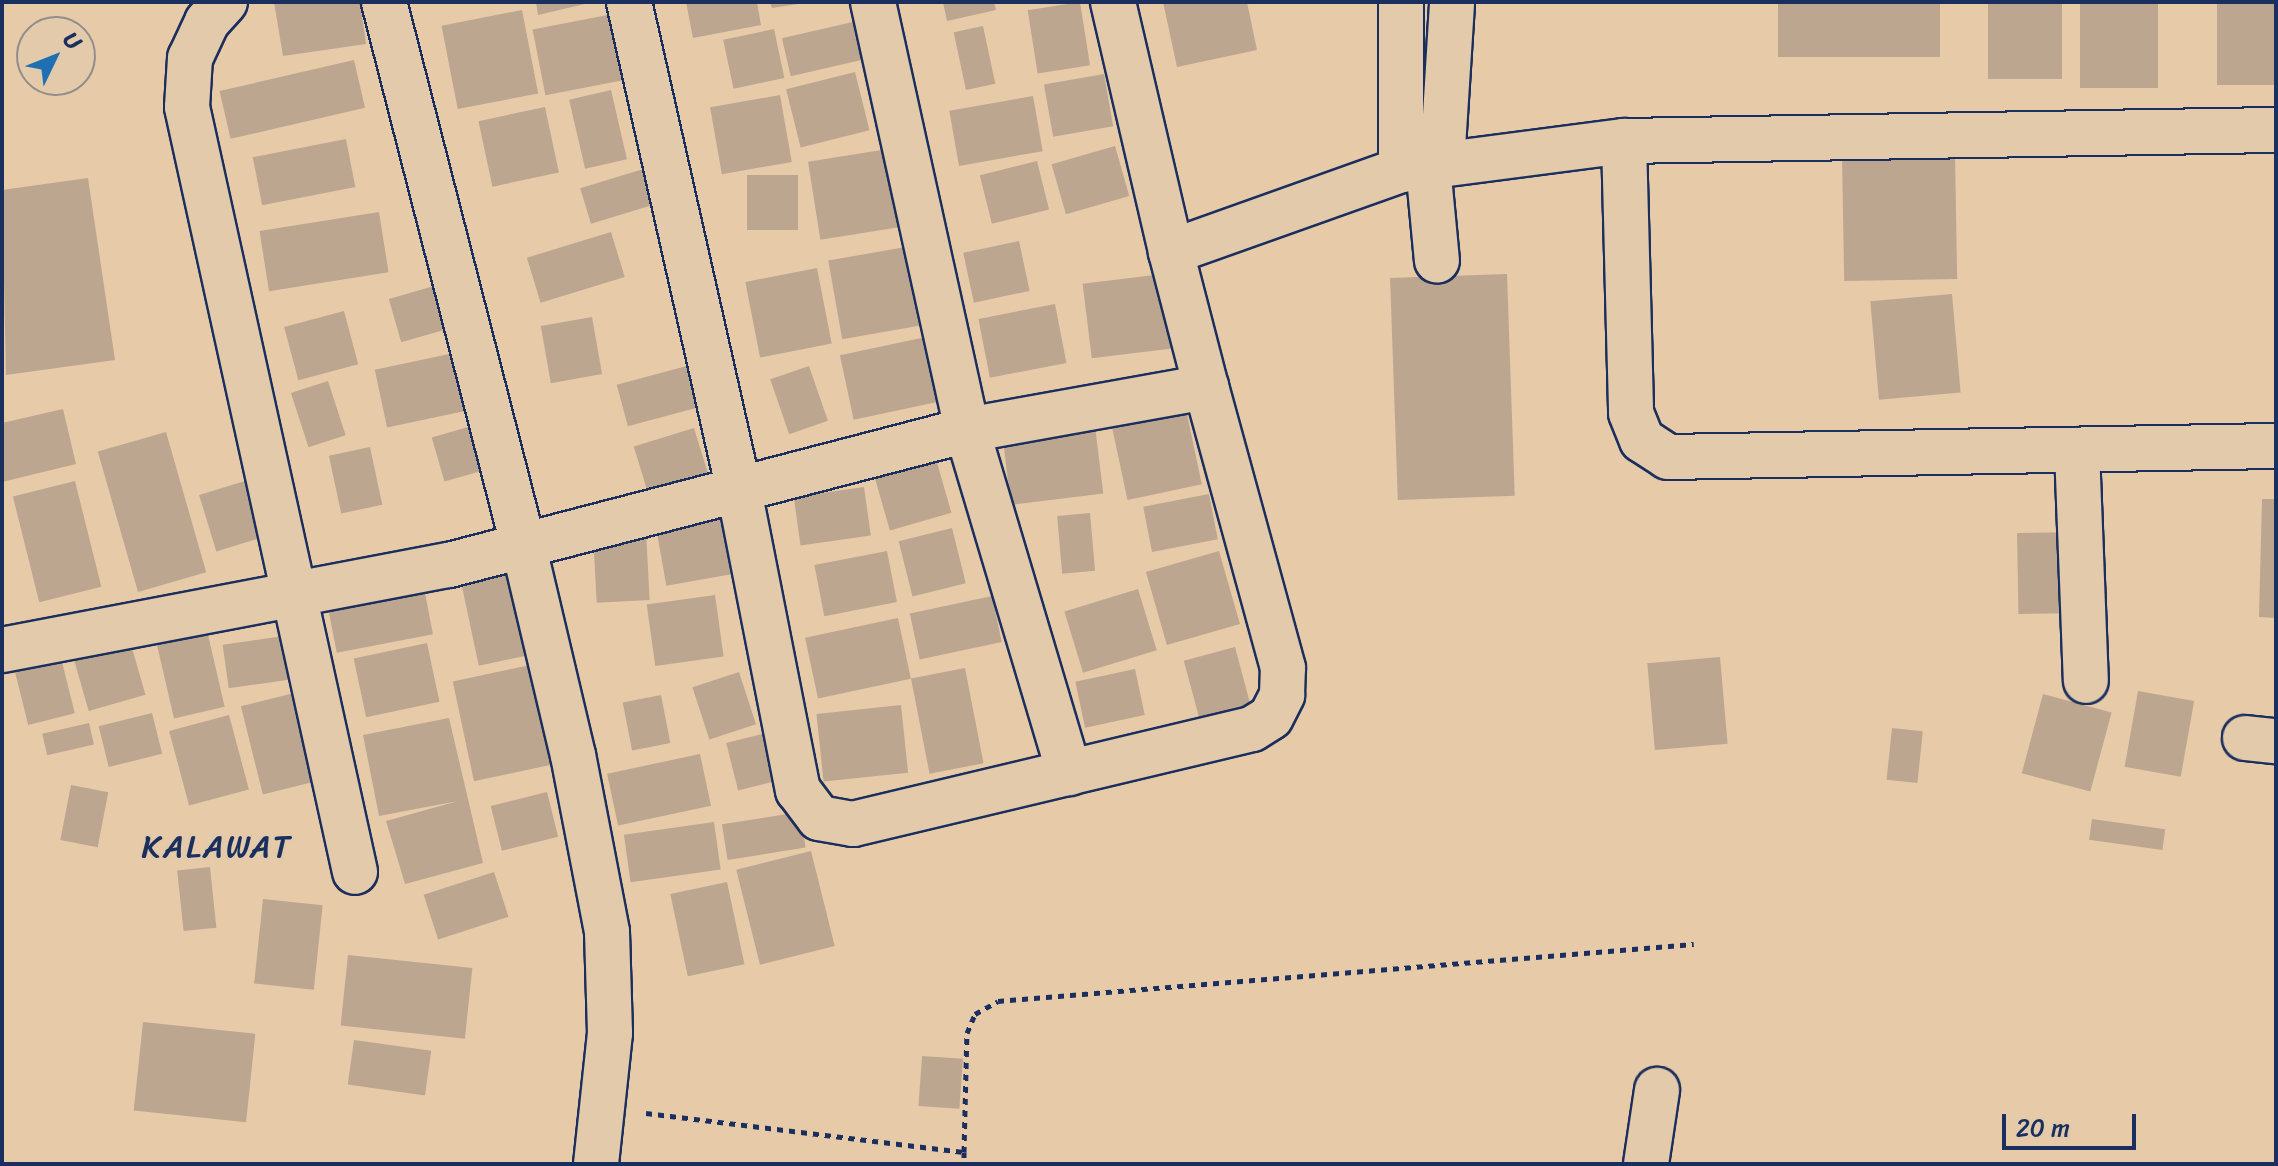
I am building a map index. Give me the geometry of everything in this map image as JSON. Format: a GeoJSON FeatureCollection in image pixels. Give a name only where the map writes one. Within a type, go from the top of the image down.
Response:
{"type":"FeatureCollection","features":[{"type":"Feature","properties":{"kind":"street"},"geometry":{"type":"LineString","coordinates":[[225,2],[207,22],[190,58],[187,107],[355,872]]}},
{"type":"Feature","properties":{"kind":"street"},"geometry":{"type":"LineString","coordinates":[[384,2],[523,544],[573,755],[607,932],[610,1033],[605,1108],[596,1164]]}},
{"type":"Feature","properties":{"kind":"street"},"geometry":{"type":"LineString","coordinates":[[629,2],[739,490],[798,790],[819,818],[853,824],[1252,729],[1271,717],[1282,695],[1283,668],[1171,252],[1113,2]]}},
{"type":"Feature","properties":{"kind":"street"},"geometry":{"type":"LineString","coordinates":[[873,2],[967,430],[1069,773]]}},
{"type":"Feature","properties":{"kind":"street"},"geometry":{"type":"LineString","coordinates":[[1401,2],[1437,261]]}},
{"type":"Feature","properties":{"kind":"street"},"geometry":{"type":"LineString","coordinates":[[1424,166],[1450,2]]}},
{"type":"Feature","properties":{"kind":"street"},"geometry":{"type":"LineString","coordinates":[[1171,252],[1424,166],[1624,141],[2276,130]]}},
{"type":"Feature","properties":{"kind":"street"},"geometry":{"type":"LineString","coordinates":[[1624,141],[1631,413],[1636,433],[1650,448],[1679,458],[2276,446]]}},
{"type":"Feature","properties":{"kind":"street"},"geometry":{"type":"LineString","coordinates":[[2,650],[293,597],[523,544],[967,430],[1206,387]]}},
{"type":"Feature","properties":{"kind":"street"},"geometry":{"type":"LineString","coordinates":[[2077,450],[2086,681]]}},
{"type":"Feature","properties":{"kind":"street"},"geometry":{"type":"LineString","coordinates":[[1646,1164],[1657,1090]]}},
{"type":"Feature","properties":{"kind":"path"},"geometry":{"type":"LineString","coordinates":[[964,1164],[967,1033],[975,1014],[998,1001],[1694,944]]}},
{"type":"Feature","properties":{"kind":"path"},"geometry":{"type":"LineString","coordinates":[[605,1108],[964,1152]]}},
{"type":"Feature","properties":{"kind":"building"},"geometry":{"type":"Polygon","coordinates":[[[274,2],[360,2],[366,44],[283,56],[274,2]]]}},
{"type":"Feature","properties":{"kind":"building"},"geometry":{"type":"Polygon","coordinates":[[[536,2],[589,2],[589,3],[538,15],[536,2]]]}},
{"type":"Feature","properties":{"kind":"building"},"geometry":{"type":"Polygon","coordinates":[[[686,2],[757,2],[761,25],[693,38],[686,2]]]}},
{"type":"Feature","properties":{"kind":"building"},"geometry":{"type":"Polygon","coordinates":[[[770,2],[798,2],[798,4],[772,8],[770,2]]]}},
{"type":"Feature","properties":{"kind":"building"},"geometry":{"type":"Polygon","coordinates":[[[943,2],[994,2],[996,10],[947,21],[943,2]]]}},
{"type":"Feature","properties":{"kind":"building"},"geometry":{"type":"Polygon","coordinates":[[[1080,2],[1090,65],[1038,74],[1028,10],[1080,2]]]}},
{"type":"Feature","properties":{"kind":"building"},"geometry":{"type":"Polygon","coordinates":[[[1163,2],[1247,2],[1257,50],[1177,67],[1163,2]]]}},
{"type":"Feature","properties":{"kind":"building"},"geometry":{"type":"Polygon","coordinates":[[[1778,2],[1940,2],[1940,57],[1778,57],[1778,2]]]}},
{"type":"Feature","properties":{"kind":"building"},"geometry":{"type":"Polygon","coordinates":[[[1988,2],[2062,2],[2062,79],[1988,79],[1988,2]]]}},
{"type":"Feature","properties":{"kind":"building"},"geometry":{"type":"Polygon","coordinates":[[[2080,2],[2158,2],[2158,88],[2080,88],[2080,2]]]}},
{"type":"Feature","properties":{"kind":"building"},"geometry":{"type":"Polygon","coordinates":[[[2217,2],[2276,2],[2276,85],[2217,85],[2217,2]]]}},
{"type":"Feature","properties":{"kind":"building"},"geometry":{"type":"Polygon","coordinates":[[[522,10],[538,93],[458,109],[442,26],[522,10]]]}},
{"type":"Feature","properties":{"kind":"building"},"geometry":{"type":"Polygon","coordinates":[[[618,13],[631,79],[545,95],[533,30],[618,13]]]}},
{"type":"Feature","properties":{"kind":"building"},"geometry":{"type":"Polygon","coordinates":[[[857,21],[866,59],[791,76],[782,38],[857,21]]]}},
{"type":"Feature","properties":{"kind":"building"},"geometry":{"type":"Polygon","coordinates":[[[983,26],[995,84],[966,90],[954,32],[983,26]]]}},
{"type":"Feature","properties":{"kind":"building"},"geometry":{"type":"Polygon","coordinates":[[[774,29],[784,78],[734,89],[723,40],[774,29]]]}},
{"type":"Feature","properties":{"kind":"building"},"geometry":{"type":"Polygon","coordinates":[[[354,60],[365,108],[231,139],[220,91],[354,60]]]}},
{"type":"Feature","properties":{"kind":"building"},"geometry":{"type":"Polygon","coordinates":[[[855,72],[870,130],[801,147],[786,89],[855,72]]]}},
{"type":"Feature","properties":{"kind":"building"},"geometry":{"type":"Polygon","coordinates":[[[1104,74],[1113,126],[1053,137],[1044,85],[1104,74]]]}},
{"type":"Feature","properties":{"kind":"building"},"geometry":{"type":"Polygon","coordinates":[[[611,90],[627,159],[585,169],[569,100],[611,90]]]}},
{"type":"Feature","properties":{"kind":"building"},"geometry":{"type":"Polygon","coordinates":[[[780,95],[792,162],[722,174],[710,107],[780,95]]]}},
{"type":"Feature","properties":{"kind":"building"},"geometry":{"type":"Polygon","coordinates":[[[1033,96],[1043,151],[959,166],[949,111],[1033,96]]]}},
{"type":"Feature","properties":{"kind":"building"},"geometry":{"type":"Polygon","coordinates":[[[545,107],[559,173],[492,187],[478,121],[545,107]]]}},
{"type":"Feature","properties":{"kind":"building"},"geometry":{"type":"Polygon","coordinates":[[[346,139],[355,187],[262,205],[253,157],[346,139]]]}},
{"type":"Feature","properties":{"kind":"building"},"geometry":{"type":"Polygon","coordinates":[[[1115,146],[1129,196],[1066,214],[1052,164],[1115,146]]]}},
{"type":"Feature","properties":{"kind":"building"},"geometry":{"type":"Polygon","coordinates":[[[888,149],[900,227],[820,240],[808,162],[888,149]]]}},
{"type":"Feature","properties":{"kind":"building"},"geometry":{"type":"Polygon","coordinates":[[[1955,154],[1957,279],[1844,281],[1842,156],[1955,154]]]}},
{"type":"Feature","properties":{"kind":"building"},"geometry":{"type":"Polygon","coordinates":[[[1037,161],[1049,210],[992,224],[980,175],[1037,161]]]}},
{"type":"Feature","properties":{"kind":"building"},"geometry":{"type":"Polygon","coordinates":[[[650,167],[661,202],[591,224],[580,188],[650,167]]]}},
{"type":"Feature","properties":{"kind":"building"},"geometry":{"type":"Polygon","coordinates":[[[747,175],[798,175],[798,230],[747,230],[747,175]]]}},
{"type":"Feature","properties":{"kind":"building"},"geometry":{"type":"Polygon","coordinates":[[[88,178],[115,360],[6,375],[2,190],[88,178]]]}},
{"type":"Feature","properties":{"kind":"building"},"geometry":{"type":"Polygon","coordinates":[[[379,212],[389,272],[269,291],[259,231],[379,212]]]}},
{"type":"Feature","properties":{"kind":"building"},"geometry":{"type":"Polygon","coordinates":[[[611,232],[625,277],[541,303],[527,258],[611,232]]]}},
{"type":"Feature","properties":{"kind":"building"},"geometry":{"type":"Polygon","coordinates":[[[1019,241],[1030,291],[974,303],[963,253],[1019,241]]]}},
{"type":"Feature","properties":{"kind":"building"},"geometry":{"type":"Polygon","coordinates":[[[911,246],[925,325],[842,339],[828,261],[911,246]]]}},
{"type":"Feature","properties":{"kind":"building"},"geometry":{"type":"Polygon","coordinates":[[[817,268],[832,344],[760,358],[745,282],[817,268]]]}},
{"type":"Feature","properties":{"kind":"building"},"geometry":{"type":"Polygon","coordinates":[[[1163,274],[1172,348],[1092,358],[1083,284],[1163,274]]]}},
{"type":"Feature","properties":{"kind":"building"},"geometry":{"type":"Polygon","coordinates":[[[1507,274],[1515,496],[1398,500],[1390,278],[1507,274]]]}},
{"type":"Feature","properties":{"kind":"building"},"geometry":{"type":"Polygon","coordinates":[[[434,286],[446,329],[401,342],[389,299],[434,286]]]}},
{"type":"Feature","properties":{"kind":"building"},"geometry":{"type":"Polygon","coordinates":[[[1952,294],[1961,393],[1879,400],[1870,301],[1952,294]]]}},
{"type":"Feature","properties":{"kind":"building"},"geometry":{"type":"Polygon","coordinates":[[[1055,304],[1066,363],[990,378],[978,319],[1055,304]]]}},
{"type":"Feature","properties":{"kind":"building"},"geometry":{"type":"Polygon","coordinates":[[[344,311],[358,364],[298,380],[284,327],[344,311]]]}},
{"type":"Feature","properties":{"kind":"building"},"geometry":{"type":"Polygon","coordinates":[[[592,317],[602,374],[551,383],[541,326],[592,317]]]}},
{"type":"Feature","properties":{"kind":"building"},"geometry":{"type":"Polygon","coordinates":[[[926,337],[940,402],[854,420],[840,355],[926,337]]]}},
{"type":"Feature","properties":{"kind":"building"},"geometry":{"type":"Polygon","coordinates":[[[454,353],[466,411],[387,428],[375,370],[454,353]]]}},
{"type":"Feature","properties":{"kind":"building"},"geometry":{"type":"Polygon","coordinates":[[[694,364],[705,406],[628,426],[617,385],[694,364]]]}},
{"type":"Feature","properties":{"kind":"building"},"geometry":{"type":"Polygon","coordinates":[[[809,366],[828,421],[789,434],[770,379],[809,366]]]}},
{"type":"Feature","properties":{"kind":"building"},"geometry":{"type":"Polygon","coordinates":[[[328,381],[346,435],[309,447],[291,393],[328,381]]]}},
{"type":"Feature","properties":{"kind":"building"},"geometry":{"type":"Polygon","coordinates":[[[1185,405],[1202,484],[1128,500],[1111,421],[1185,405]]]}},
{"type":"Feature","properties":{"kind":"building"},"geometry":{"type":"Polygon","coordinates":[[[63,409],[76,464],[2,482],[2,423],[63,409]]]}},
{"type":"Feature","properties":{"kind":"building"},"geometry":{"type":"Polygon","coordinates":[[[475,425],[488,469],[444,482],[432,437],[475,425]]]}},
{"type":"Feature","properties":{"kind":"building"},"geometry":{"type":"Polygon","coordinates":[[[1095,426],[1103,493],[1011,505],[1003,437],[1095,426]]]}},
{"type":"Feature","properties":{"kind":"building"},"geometry":{"type":"Polygon","coordinates":[[[694,428],[709,476],[648,494],[634,446],[694,428]]]}},
{"type":"Feature","properties":{"kind":"building"},"geometry":{"type":"Polygon","coordinates":[[[166,432],[206,572],[138,592],[98,452],[166,432]]]}},
{"type":"Feature","properties":{"kind":"building"},"geometry":{"type":"Polygon","coordinates":[[[370,447],[382,505],[341,513],[329,456],[370,447]]]}},
{"type":"Feature","properties":{"kind":"building"},"geometry":{"type":"Polygon","coordinates":[[[936,459],[951,513],[890,530],[874,477],[936,459]]]}},
{"type":"Feature","properties":{"kind":"building"},"geometry":{"type":"Polygon","coordinates":[[[75,481],[101,587],[39,602],[13,496],[75,481]]]}},
{"type":"Feature","properties":{"kind":"building"},"geometry":{"type":"Polygon","coordinates":[[[245,481],[262,537],[216,551],[199,495],[245,481]]]}},
{"type":"Feature","properties":{"kind":"building"},"geometry":{"type":"Polygon","coordinates":[[[864,487],[871,536],[801,545],[794,497],[864,487]]]}},
{"type":"Feature","properties":{"kind":"building"},"geometry":{"type":"Polygon","coordinates":[[[1209,494],[1218,539],[1152,552],[1143,507],[1209,494]]]}},
{"type":"Feature","properties":{"kind":"building"},"geometry":{"type":"Polygon","coordinates":[[[2262,499],[2276,499],[2276,618],[2259,617],[2262,499]]]}},
{"type":"Feature","properties":{"kind":"building"},"geometry":{"type":"Polygon","coordinates":[[[733,509],[744,572],[666,586],[655,523],[733,509]]]}},
{"type":"Feature","properties":{"kind":"building"},"geometry":{"type":"Polygon","coordinates":[[[1090,513],[1095,571],[1062,574],[1057,516],[1090,513]]]}},
{"type":"Feature","properties":{"kind":"building"},"geometry":{"type":"Polygon","coordinates":[[[952,528],[966,583],[912,597],[899,541],[952,528]]]}},
{"type":"Feature","properties":{"kind":"building"},"geometry":{"type":"Polygon","coordinates":[[[646,531],[650,600],[597,603],[593,534],[646,531]]]}},
{"type":"Feature","properties":{"kind":"building"},"geometry":{"type":"Polygon","coordinates":[[[2079,532],[2080,613],[2018,614],[2017,533],[2079,532]]]}},
{"type":"Feature","properties":{"kind":"building"},"geometry":{"type":"Polygon","coordinates":[[[887,551],[897,602],[824,616],[814,565],[887,551]]]}},
{"type":"Feature","properties":{"kind":"building"},"geometry":{"type":"Polygon","coordinates":[[[1219,551],[1240,624],[1167,645],[1146,572],[1219,551]]]}},
{"type":"Feature","properties":{"kind":"building"},"geometry":{"type":"Polygon","coordinates":[[[511,572],[529,655],[479,666],[461,583],[511,572]]]}},
{"type":"Feature","properties":{"kind":"building"},"geometry":{"type":"Polygon","coordinates":[[[424,588],[433,634],[337,653],[328,607],[424,588]]]}},
{"type":"Feature","properties":{"kind":"building"},"geometry":{"type":"Polygon","coordinates":[[[1138,589],[1157,650],[1083,673],[1064,612],[1138,589]]]}},
{"type":"Feature","properties":{"kind":"building"},"geometry":{"type":"Polygon","coordinates":[[[715,595],[724,656],[655,666],[647,605],[715,595]]]}},
{"type":"Feature","properties":{"kind":"building"},"geometry":{"type":"Polygon","coordinates":[[[992,596],[1002,642],[920,659],[910,613],[992,596]]]}},
{"type":"Feature","properties":{"kind":"building"},"geometry":{"type":"Polygon","coordinates":[[[898,618],[911,679],[818,698],[805,638],[898,618]]]}},
{"type":"Feature","properties":{"kind":"building"},"geometry":{"type":"Polygon","coordinates":[[[206,626],[225,707],[174,719],[155,638],[206,626]]]}},
{"type":"Feature","properties":{"kind":"building"},"geometry":{"type":"Polygon","coordinates":[[[284,636],[290,680],[229,688],[223,645],[284,636]]]}},
{"type":"Feature","properties":{"kind":"building"},"geometry":{"type":"Polygon","coordinates":[[[130,641],[145,695],[89,711],[73,657],[130,641]]]}},
{"type":"Feature","properties":{"kind":"building"},"geometry":{"type":"Polygon","coordinates":[[[427,643],[439,702],[366,717],[354,659],[427,643]]]}},
{"type":"Feature","properties":{"kind":"building"},"geometry":{"type":"Polygon","coordinates":[[[1235,647],[1253,714],[1202,727],[1184,661],[1235,647]]]}},
{"type":"Feature","properties":{"kind":"building"},"geometry":{"type":"Polygon","coordinates":[[[1720,657],[1728,744],[1655,750],[1647,663],[1720,657]]]}},
{"type":"Feature","properties":{"kind":"building"},"geometry":{"type":"Polygon","coordinates":[[[61,658],[75,713],[28,725],[14,670],[61,658]]]}},
{"type":"Feature","properties":{"kind":"building"},"geometry":{"type":"Polygon","coordinates":[[[530,665],[551,765],[474,781],[453,681],[530,665]]]}},
{"type":"Feature","properties":{"kind":"building"},"geometry":{"type":"Polygon","coordinates":[[[965,668],[984,763],[930,774],[911,678],[965,668]]]}},
{"type":"Feature","properties":{"kind":"building"},"geometry":{"type":"Polygon","coordinates":[[[1135,669],[1145,715],[1085,728],[1075,682],[1135,669]]]}},
{"type":"Feature","properties":{"kind":"building"},"geometry":{"type":"Polygon","coordinates":[[[739,672],[756,724],[709,739],[692,687],[739,672]]]}},
{"type":"Feature","properties":{"kind":"building"},"geometry":{"type":"Polygon","coordinates":[[[302,691],[324,779],[263,795],[241,706],[302,691]]]}},
{"type":"Feature","properties":{"kind":"building"},"geometry":{"type":"Polygon","coordinates":[[[2138,691],[2194,701],[2181,777],[2125,767],[2138,691]]]}},
{"type":"Feature","properties":{"kind":"building"},"geometry":{"type":"Polygon","coordinates":[[[2043,694],[2112,712],[2090,792],[2022,773],[2043,694]]]}},
{"type":"Feature","properties":{"kind":"building"},"geometry":{"type":"Polygon","coordinates":[[[661,695],[670,743],[632,751],[623,702],[661,695]]]}},
{"type":"Feature","properties":{"kind":"building"},"geometry":{"type":"Polygon","coordinates":[[[901,705],[908,773],[824,782],[816,714],[901,705]]]}},
{"type":"Feature","properties":{"kind":"building"},"geometry":{"type":"Polygon","coordinates":[[[152,713],[162,754],[109,767],[99,726],[152,713]]]}},
{"type":"Feature","properties":{"kind":"building"},"geometry":{"type":"Polygon","coordinates":[[[229,715],[249,789],[189,805],[169,731],[229,715]]]}},
{"type":"Feature","properties":{"kind":"building"},"geometry":{"type":"Polygon","coordinates":[[[449,718],[483,863],[405,884],[386,821],[458,801],[379,816],[363,735],[449,718]]]}},
{"type":"Feature","properties":{"kind":"building"},"geometry":{"type":"Polygon","coordinates":[[[89,723],[94,744],[47,755],[42,734],[89,723]]]}},
{"type":"Feature","properties":{"kind":"building"},"geometry":{"type":"Polygon","coordinates":[[[1892,728],[1923,731],[1917,783],[1887,780],[1892,728]]]}},
{"type":"Feature","properties":{"kind":"building"},"geometry":{"type":"Polygon","coordinates":[[[766,733],[778,781],[738,790],[726,743],[766,733]]]}},
{"type":"Feature","properties":{"kind":"building"},"geometry":{"type":"Polygon","coordinates":[[[700,754],[711,806],[618,826],[607,774],[700,754]]]}},
{"type":"Feature","properties":{"kind":"building"},"geometry":{"type":"Polygon","coordinates":[[[71,785],[108,792],[98,847],[60,840],[71,785]]]}},
{"type":"Feature","properties":{"kind":"building"},"geometry":{"type":"Polygon","coordinates":[[[547,792],[558,837],[502,851],[491,806],[547,792]]]}},
{"type":"Feature","properties":{"kind":"building"},"geometry":{"type":"Polygon","coordinates":[[[800,812],[806,848],[728,860],[722,824],[800,812]]]}},
{"type":"Feature","properties":{"kind":"building"},"geometry":{"type":"Polygon","coordinates":[[[2092,819],[2165,829],[2162,850],[2089,840],[2092,819]]]}},
{"type":"Feature","properties":{"kind":"building"},"geometry":{"type":"Polygon","coordinates":[[[714,822],[721,870],[631,882],[624,835],[714,822]]]}},
{"type":"Feature","properties":{"kind":"building"},"geometry":{"type":"Polygon","coordinates":[[[811,851],[835,946],[760,965],[736,870],[811,851]]]}},
{"type":"Feature","properties":{"kind":"building"},"geometry":{"type":"Polygon","coordinates":[[[210,867],[216,928],[184,931],[177,870],[210,867]]]}},
{"type":"Feature","properties":{"kind":"building"},"geometry":{"type":"Polygon","coordinates":[[[494,872],[509,917],[438,940],[424,895],[494,872]]]}},
{"type":"Feature","properties":{"kind":"building"},"geometry":{"type":"Polygon","coordinates":[[[727,882],[744,964],[688,976],[670,894],[727,882]]]}},
{"type":"Feature","properties":{"kind":"building"},"geometry":{"type":"Polygon","coordinates":[[[263,899],[323,905],[314,990],[254,984],[263,899]]]}},
{"type":"Feature","properties":{"kind":"building"},"geometry":{"type":"Polygon","coordinates":[[[348,955],[472,968],[465,1039],[341,1026],[348,955]]]}},
{"type":"Feature","properties":{"kind":"building"},"geometry":{"type":"Polygon","coordinates":[[[143,1022],[255,1034],[246,1122],[134,1111],[143,1022]]]}},
{"type":"Feature","properties":{"kind":"building"},"geometry":{"type":"Polygon","coordinates":[[[354,1040],[431,1051],[425,1095],[348,1085],[354,1040]]]}},
{"type":"Feature","properties":{"kind":"building"},"geometry":{"type":"Polygon","coordinates":[[[922,1056],[963,1059],[959,1109],[919,1106],[922,1056]]]}},
{"type":"Feature","properties":{"kind":"district","name":"KALAWAT"},"geometry":{"type":"Point","coordinates":[217,847]}}]}
